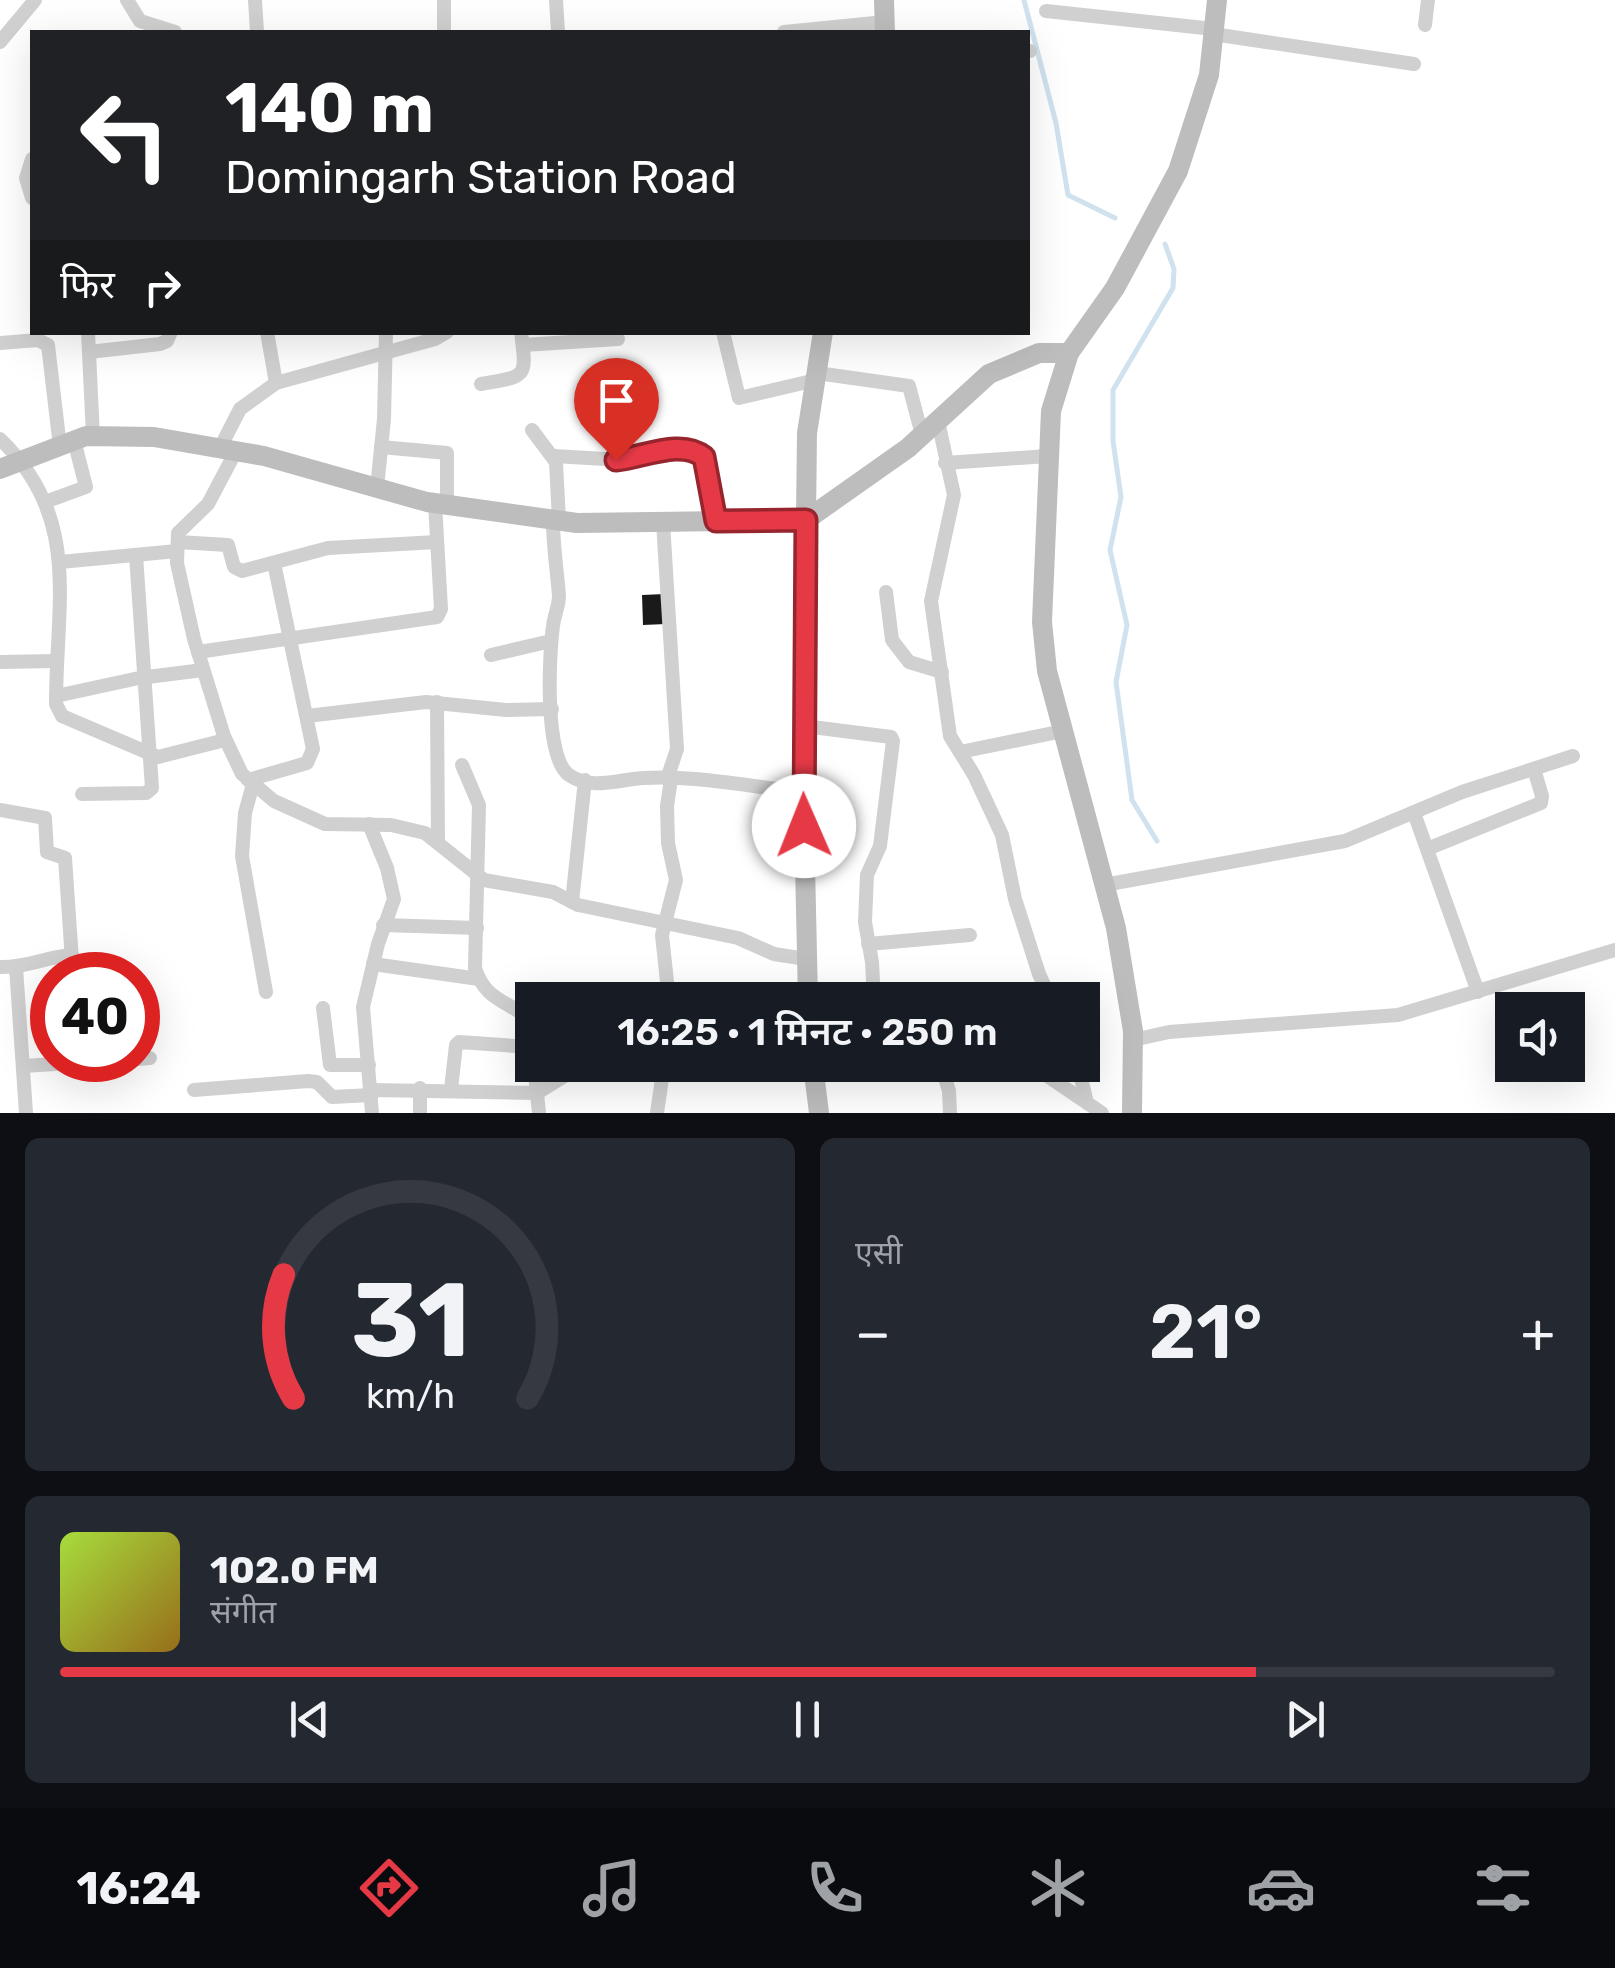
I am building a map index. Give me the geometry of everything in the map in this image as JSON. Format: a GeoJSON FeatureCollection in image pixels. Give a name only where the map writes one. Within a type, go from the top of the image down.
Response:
{"type":"FeatureCollection","features":[{"type":"Feature","properties":{"kind":"street"},"geometry":{"type":"LineString","coordinates":[[0,42],[35,0]]}},
{"type":"Feature","properties":{"kind":"street"},"geometry":{"type":"LineString","coordinates":[[127,0],[145,27]]}},
{"type":"Feature","properties":{"kind":"street"},"geometry":{"type":"LineString","coordinates":[[255,0],[256,30]]}},
{"type":"Feature","properties":{"kind":"street"},"geometry":{"type":"LineString","coordinates":[[444,0],[444,30]]}},
{"type":"Feature","properties":{"kind":"street"},"geometry":{"type":"LineString","coordinates":[[556,0],[558,30]]}},
{"type":"Feature","properties":{"kind":"street"},"geometry":{"type":"LineString","coordinates":[[824,30],[885,27],[884,0]]}},
{"type":"Feature","properties":{"kind":"street"},"geometry":{"type":"LineString","coordinates":[[1132,1113],[1133,1040],[1116,928],[1046,671],[1042,622],[1051,410],[1069,353],[1115,288],[1178,171],[1208,75],[1217,0]]}},
{"type":"Feature","properties":{"kind":"street"},"geometry":{"type":"LineString","coordinates":[[1424,25],[1428,0]]}},
{"type":"Feature","properties":{"kind":"street"},"geometry":{"type":"LineString","coordinates":[[1046,11],[1214,32],[1414,64]]}},
{"type":"Feature","properties":{"kind":"street"},"geometry":{"type":"LineString","coordinates":[[30,165],[26,178],[30,191]]}},
{"type":"Feature","properties":{"kind":"street"},"geometry":{"type":"LineString","coordinates":[[76,441],[88,335]]}},
{"type":"Feature","properties":{"kind":"street"},"geometry":{"type":"LineString","coordinates":[[89,352],[160,344],[169,335]]}},
{"type":"Feature","properties":{"kind":"street"},"geometry":{"type":"LineString","coordinates":[[268,335],[276,383]]}},
{"type":"Feature","properties":{"kind":"street"},"geometry":{"type":"LineString","coordinates":[[377,488],[386,335]]}},
{"type":"Feature","properties":{"kind":"street"},"geometry":{"type":"LineString","coordinates":[[442,335],[276,383],[240,409],[208,504],[178,533],[177,563],[198,652],[225,740],[242,774],[274,801],[326,824],[390,825],[425,834],[484,880],[553,892],[572,902],[738,938],[774,954],[806,959]]}},
{"type":"Feature","properties":{"kind":"street"},"geometry":{"type":"LineString","coordinates":[[724,335],[739,398],[816,377],[908,386],[930,428],[946,463],[954,495],[930,602],[950,736],[982,789],[1002,836],[1015,899],[1043,982]]}},
{"type":"Feature","properties":{"kind":"street"},"geometry":{"type":"LineString","coordinates":[[807,982],[804,726],[808,433],[823,335]]}},
{"type":"Feature","properties":{"kind":"street"},"geometry":{"type":"LineString","coordinates":[[481,384],[510,379],[522,372],[526,367],[522,339],[618,339]]}},
{"type":"Feature","properties":{"kind":"street"},"geometry":{"type":"LineString","coordinates":[[0,343],[38,340],[48,346],[76,441],[86,487],[45,502]]}},
{"type":"Feature","properties":{"kind":"street"},"geometry":{"type":"LineString","coordinates":[[0,469],[76,441],[154,437],[228,450],[441,504],[556,520],[806,520],[930,428],[989,374],[1038,353],[1069,353]]}},
{"type":"Feature","properties":{"kind":"street"},"geometry":{"type":"LineString","coordinates":[[532,430],[554,456],[553,562],[560,600],[551,641],[552,709],[559,764],[570,776],[617,784],[641,778],[714,778],[738,786],[804,792]]}},
{"type":"Feature","properties":{"kind":"street"},"geometry":{"type":"LineString","coordinates":[[0,440],[24,462],[56,530],[60,562],[56,696],[62,716],[166,758],[225,740]]}},
{"type":"Feature","properties":{"kind":"street"},"geometry":{"type":"LineString","coordinates":[[198,652],[438,617],[441,609],[437,542],[448,453],[381,448]]}},
{"type":"Feature","properties":{"kind":"street"},"geometry":{"type":"LineString","coordinates":[[554,456],[622,460],[656,451],[700,453],[716,521]]}},
{"type":"Feature","properties":{"kind":"street"},"geometry":{"type":"LineString","coordinates":[[946,463],[1048,456]]}},
{"type":"Feature","properties":{"kind":"street"},"geometry":{"type":"LineString","coordinates":[[663,522],[677,748],[667,806],[668,844],[676,880],[662,935],[667,982]]}},
{"type":"Feature","properties":{"kind":"street"},"geometry":{"type":"LineString","coordinates":[[60,562],[178,547],[228,545],[234,567],[242,572],[328,548],[437,542]]}},
{"type":"Feature","properties":{"kind":"street"},"geometry":{"type":"LineString","coordinates":[[82,794],[150,792],[136,555]]}},
{"type":"Feature","properties":{"kind":"street"},"geometry":{"type":"LineString","coordinates":[[251,782],[307,763],[313,750],[274,563]]}},
{"type":"Feature","properties":{"kind":"street"},"geometry":{"type":"LineString","coordinates":[[886,592],[892,640],[909,662],[942,672]]}},
{"type":"Feature","properties":{"kind":"street"},"geometry":{"type":"LineString","coordinates":[[491,655],[551,641]]}},
{"type":"Feature","properties":{"kind":"street"},"geometry":{"type":"LineString","coordinates":[[0,662],[56,661]]}},
{"type":"Feature","properties":{"kind":"street"},"geometry":{"type":"LineString","coordinates":[[56,696],[203,670]]}},
{"type":"Feature","properties":{"kind":"street"},"geometry":{"type":"LineString","coordinates":[[306,716],[437,702],[506,710],[552,709]]}},
{"type":"Feature","properties":{"kind":"street"},"geometry":{"type":"LineString","coordinates":[[437,702],[438,844]]}},
{"type":"Feature","properties":{"kind":"street"},"geometry":{"type":"LineString","coordinates":[[804,726],[893,741],[880,846],[867,875],[865,922],[872,982]]}},
{"type":"Feature","properties":{"kind":"street"},"geometry":{"type":"LineString","coordinates":[[960,752],[1063,731]]}},
{"type":"Feature","properties":{"kind":"street"},"geometry":{"type":"LineString","coordinates":[[1104,886],[1332,844],[1462,792],[1573,756]]}},
{"type":"Feature","properties":{"kind":"street"},"geometry":{"type":"LineString","coordinates":[[462,766],[479,805],[475,968],[496,999],[515,1010]]}},
{"type":"Feature","properties":{"kind":"street"},"geometry":{"type":"LineString","coordinates":[[1427,848],[1541,803],[1534,769]]}},
{"type":"Feature","properties":{"kind":"street"},"geometry":{"type":"LineString","coordinates":[[572,902],[584,780]]}},
{"type":"Feature","properties":{"kind":"street"},"geometry":{"type":"LineString","coordinates":[[251,782],[242,856],[266,992]]}},
{"type":"Feature","properties":{"kind":"street"},"geometry":{"type":"LineString","coordinates":[[0,810],[46,818],[47,852],[65,858],[72,952]]}},
{"type":"Feature","properties":{"kind":"street"},"geometry":{"type":"LineString","coordinates":[[1414,813],[1478,992]]}},
{"type":"Feature","properties":{"kind":"street"},"geometry":{"type":"LineString","coordinates":[[368,824],[394,899],[383,925],[363,1007],[372,1113]]}},
{"type":"Feature","properties":{"kind":"street"},"geometry":{"type":"LineString","coordinates":[[383,925],[476,928]]}},
{"type":"Feature","properties":{"kind":"street"},"geometry":{"type":"LineString","coordinates":[[868,944],[970,935]]}},
{"type":"Feature","properties":{"kind":"street"},"geometry":{"type":"LineString","coordinates":[[1133,1040],[1169,1032],[1376,1019],[1422,1010],[1615,950]]}},
{"type":"Feature","properties":{"kind":"street"},"geometry":{"type":"LineString","coordinates":[[0,966],[30,963]]}},
{"type":"Feature","properties":{"kind":"street"},"geometry":{"type":"LineString","coordinates":[[373,964],[479,979]]}},
{"type":"Feature","properties":{"kind":"street"},"geometry":{"type":"LineString","coordinates":[[16,967],[26,1113]]}},
{"type":"Feature","properties":{"kind":"street"},"geometry":{"type":"LineString","coordinates":[[323,1008],[330,1065],[369,1064]]}},
{"type":"Feature","properties":{"kind":"street"},"geometry":{"type":"LineString","coordinates":[[451,1090],[456,1045],[460,1042],[515,1046]]}},
{"type":"Feature","properties":{"kind":"street"},"geometry":{"type":"LineString","coordinates":[[23,1066],[30,1065]]}},
{"type":"Feature","properties":{"kind":"street"},"geometry":{"type":"LineString","coordinates":[[194,1090],[317,1082],[332,1097],[420,1088],[537,1093],[555,1082]]}},
{"type":"Feature","properties":{"kind":"street"},"geometry":{"type":"LineString","coordinates":[[536,1082],[539,1113]]}},
{"type":"Feature","properties":{"kind":"street"},"geometry":{"type":"LineString","coordinates":[[657,1113],[662,1082]]}},
{"type":"Feature","properties":{"kind":"street"},"geometry":{"type":"LineString","coordinates":[[815,1082],[819,1113]]}},
{"type":"Feature","properties":{"kind":"street"},"geometry":{"type":"LineString","coordinates":[[946,1082],[950,1113]]}},
{"type":"Feature","properties":{"kind":"street"},"geometry":{"type":"LineString","coordinates":[[1056,1082],[1102,1113]]}},
{"type":"Feature","properties":{"kind":"street"},"geometry":{"type":"LineString","coordinates":[[1082,1082],[1087,1103]]}},
{"type":"Feature","properties":{"kind":"street"},"geometry":{"type":"LineString","coordinates":[[420,1088],[420,1113]]}},
{"type":"Feature","properties":{"kind":"building"},"geometry":{"type":"Polygon","coordinates":[[[665,594],[666,624],[643,625],[642,595],[665,594]]]}},
{"type":"Feature","properties":{"kind":"waterway"},"geometry":{"type":"LineString","coordinates":[[1024,0],[1056,123],[1068,195],[1115,218]]}},
{"type":"Feature","properties":{"kind":"waterway"},"geometry":{"type":"LineString","coordinates":[[1157,841],[1132,800],[1116,682],[1127,625],[1110,550],[1121,497],[1113,441],[1113,390],[1173,288],[1174,269],[1165,244]]}},
{"type":"Feature","properties":{"kind":"route"},"geometry":{"type":"LineString","coordinates":[[616,460],[666,450],[700,453],[716,521],[806,520],[804,826]]}}]}
